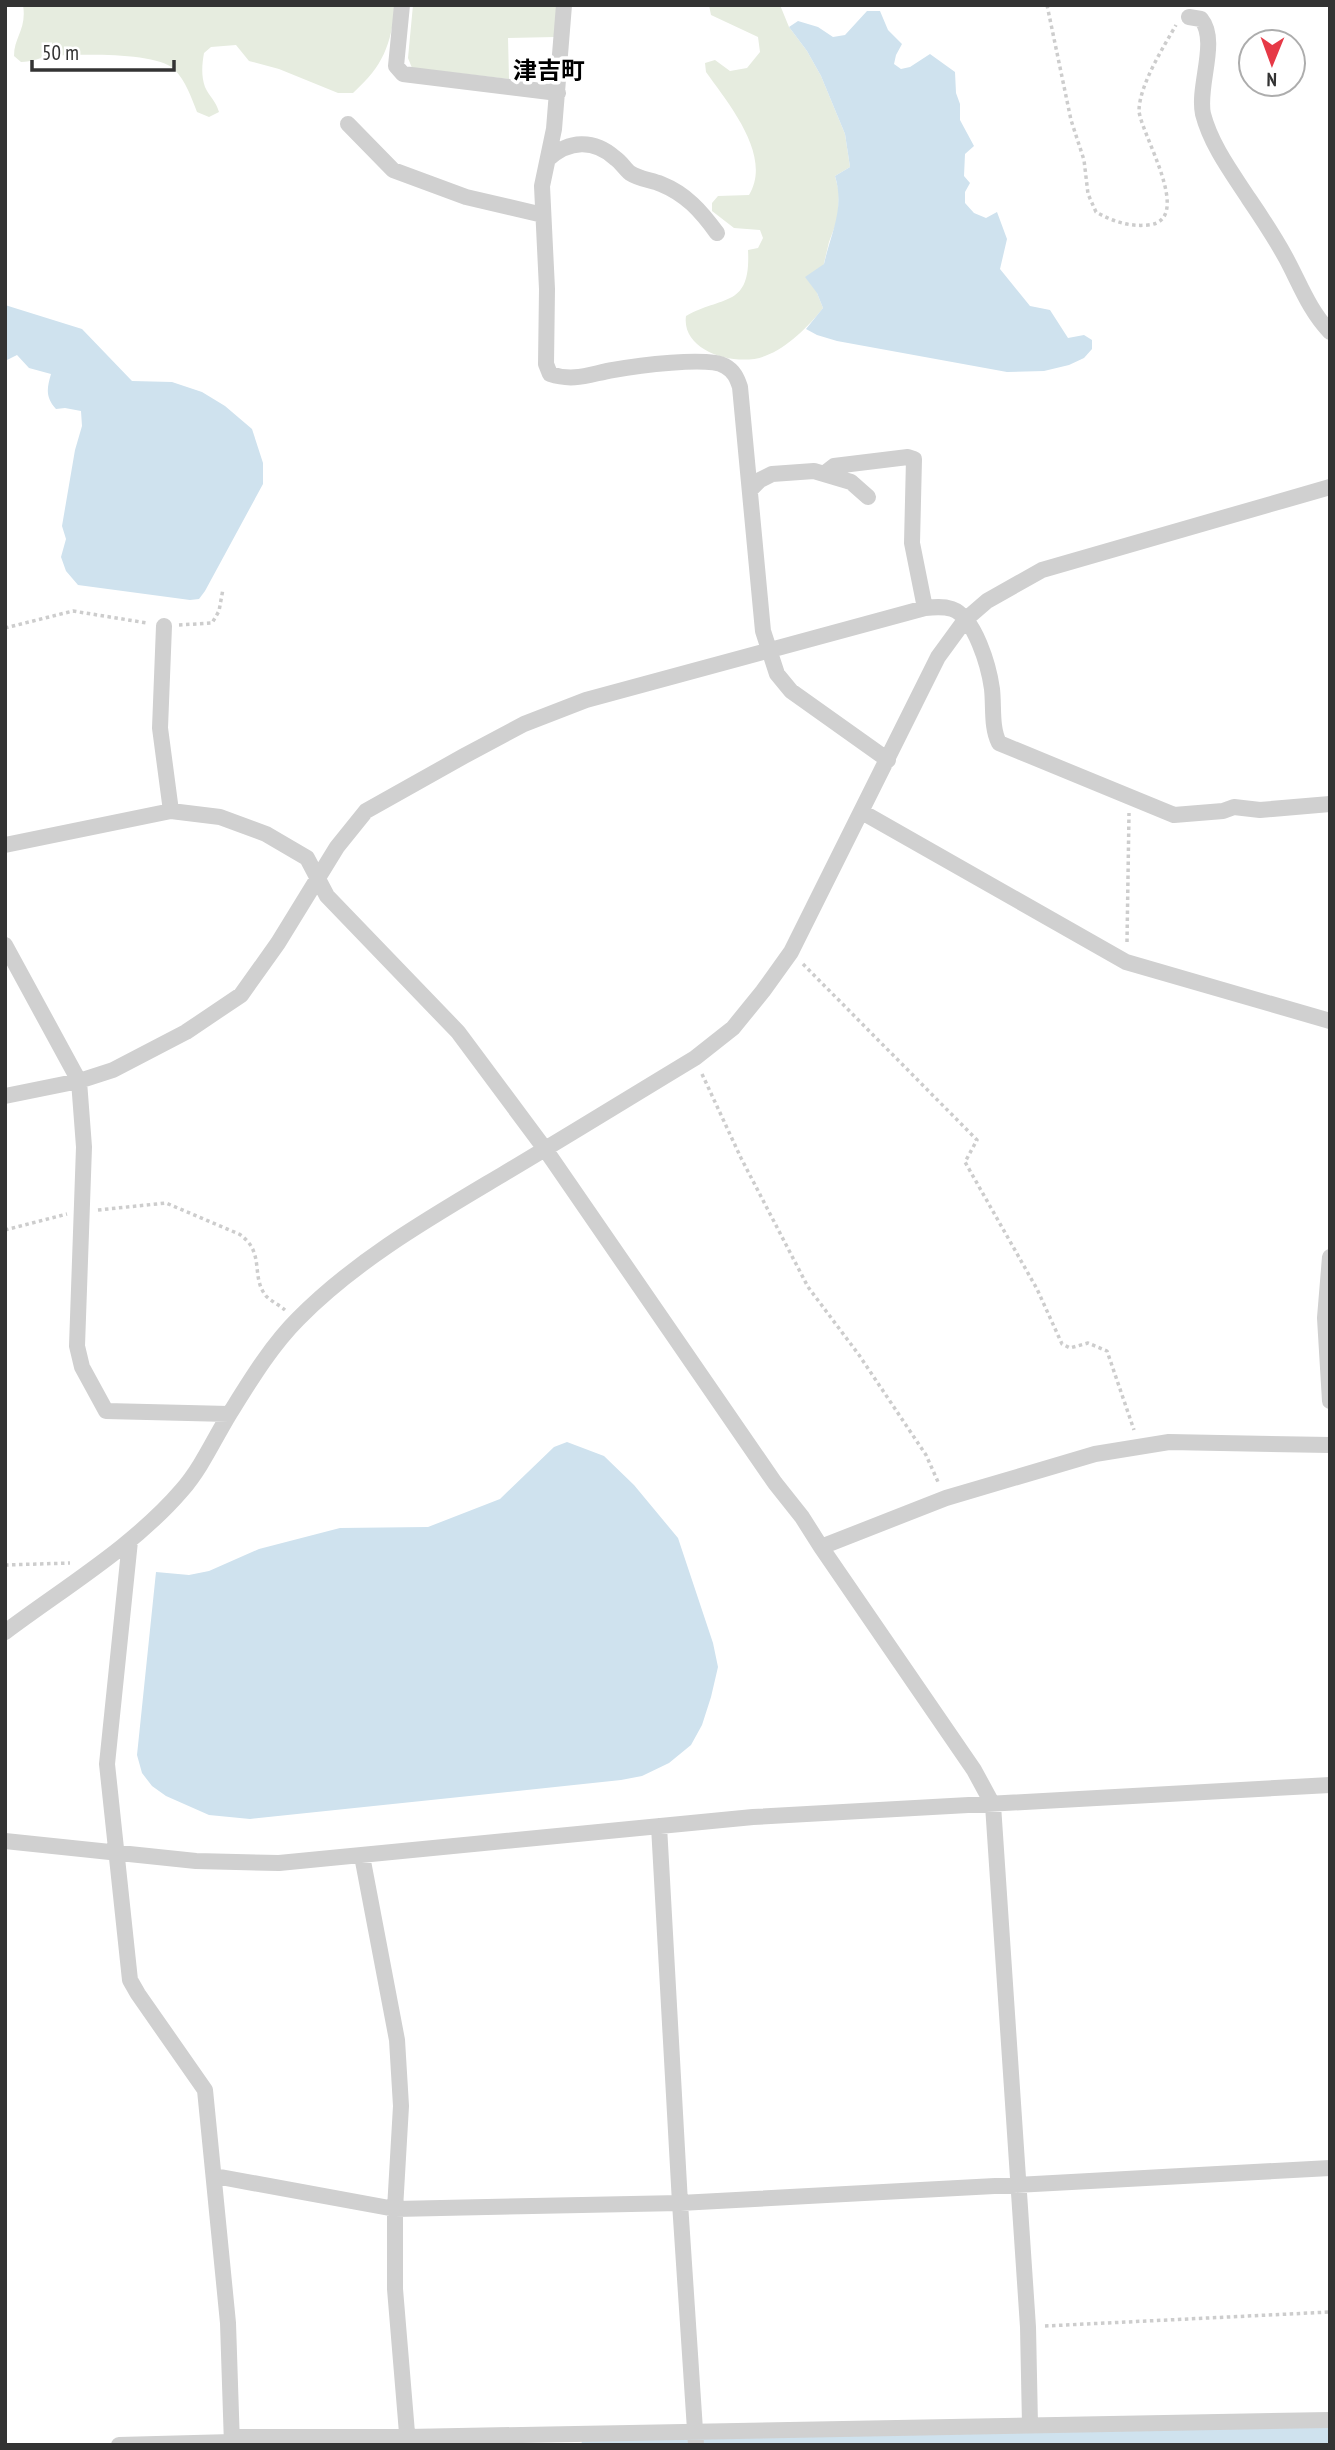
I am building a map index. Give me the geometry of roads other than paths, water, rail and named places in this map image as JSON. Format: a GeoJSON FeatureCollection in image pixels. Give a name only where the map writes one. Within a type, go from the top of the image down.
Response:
{"type":"FeatureCollection","features":[{"type":"Feature","properties":{"kind":"street"},"geometry":{"type":"LineString","coordinates":[[402,5],[396,66],[403,74],[558,93]]}},
{"type":"Feature","properties":{"kind":"street"},"geometry":{"type":"LineString","coordinates":[[564,5],[558,93],[542,186],[547,289],[546,364],[550,374],[579,379],[612,370],[706,360],[724,365],[736,374],[740,387],[763,631],[777,674],[790,691],[888,760]]}},
{"type":"Feature","properties":{"kind":"street"},"geometry":{"type":"LineString","coordinates":[[1189,17],[1200,19],[1206,26],[1207,62],[1202,95],[1203,113],[1210,131],[1231,173],[1287,259],[1313,314],[1330,332]]}},
{"type":"Feature","properties":{"kind":"street"},"geometry":{"type":"LineString","coordinates":[[348,124],[393,170],[466,197],[543,215]]}},
{"type":"Feature","properties":{"kind":"street"},"geometry":{"type":"LineString","coordinates":[[548,159],[557,151],[581,143],[602,147],[631,173],[678,191],[698,208],[717,233]]}},
{"type":"Feature","properties":{"kind":"street"},"geometry":{"type":"LineString","coordinates":[[825,473],[834,466],[908,457],[914,459],[912,543],[925,608]]}},
{"type":"Feature","properties":{"kind":"street"},"geometry":{"type":"LineString","coordinates":[[750,490],[760,480],[772,474],[814,471],[851,482],[868,497]]}},
{"type":"Feature","properties":{"kind":"street"},"geometry":{"type":"LineString","coordinates":[[5,1632],[130,1541],[183,1489],[274,1346],[297,1319],[374,1256],[422,1223],[695,1058],[733,1028],[791,952],[938,657],[965,620],[987,601],[1042,570],[1330,487]]}},
{"type":"Feature","properties":{"kind":"street"},"geometry":{"type":"LineString","coordinates":[[5,1096],[79,1081],[113,1070],[186,1032],[241,995],[278,943],[337,847],[366,811],[524,724],[586,700],[925,608],[955,610],[977,635],[991,687],[995,736],[999,743],[1174,815],[1223,811],[1234,807],[1260,810],[1330,804]]}},
{"type":"Feature","properties":{"kind":"street"},"geometry":{"type":"LineString","coordinates":[[164,626],[160,728],[172,811]]}},
{"type":"Feature","properties":{"kind":"street"},"geometry":{"type":"LineString","coordinates":[[5,845],[172,811],[220,817],[266,834],[306,858],[327,896],[458,1032],[545,1149],[775,1483],[803,1517],[974,1770],[993,1805],[1028,2327],[1030,2425]]}},
{"type":"Feature","properties":{"kind":"street"},"geometry":{"type":"LineString","coordinates":[[862,812],[1126,961],[1330,1021]]}},
{"type":"Feature","properties":{"kind":"street"},"geometry":{"type":"LineString","coordinates":[[5,945],[79,1081],[84,1147],[77,1346],[82,1367],[106,1411],[229,1414]]}},
{"type":"Feature","properties":{"kind":"street"},"geometry":{"type":"LineString","coordinates":[[1330,1257],[1325,1318],[1330,1401]]}},
{"type":"Feature","properties":{"kind":"street"},"geometry":{"type":"LineString","coordinates":[[821,1547],[946,1498],[1095,1454],[1169,1442],[1330,1445]]}},
{"type":"Feature","properties":{"kind":"street"},"geometry":{"type":"LineString","coordinates":[[130,1541],[107,1764],[130,1980],[205,2090],[228,2323],[232,2442]]}},
{"type":"Feature","properties":{"kind":"street"},"geometry":{"type":"LineString","coordinates":[[5,1840],[239,1863],[279,1863],[753,1817],[1330,1785]]}},
{"type":"Feature","properties":{"kind":"street"},"geometry":{"type":"LineString","coordinates":[[659,1826],[696,2438]]}},
{"type":"Feature","properties":{"kind":"street"},"geometry":{"type":"LineString","coordinates":[[362,1856],[397,2040],[401,2106],[395,2209],[395,2289],[408,2441]]}},
{"type":"Feature","properties":{"kind":"street"},"geometry":{"type":"LineString","coordinates":[[215,2176],[395,2209],[680,2203],[1330,2168]]}},
{"type":"Feature","properties":{"kind":"street"},"geometry":{"type":"LineString","coordinates":[[119,2445],[696,2438],[1030,2425],[1330,2420]]}},
{"type":"Feature","properties":{"kind":"water"},"geometry":{"type":"Polygon","coordinates":[[[867,11],[880,11],[888,30],[902,44],[894,64],[901,69],[910,67],[930,54],[955,72],[960,120],[974,146],[965,154],[964,176],[970,183],[965,192],[965,203],[974,213],[986,218],[997,212],[1007,239],[1000,269],[1030,306],[1050,310],[1068,338],[1084,335],[1092,340],[1092,349],[1084,358],[1044,371],[1007,372],[837,341],[806,329],[823,308],[817,293],[805,277],[824,264],[838,210],[835,176],[850,167],[845,134],[821,76],[789,27],[798,21],[818,27],[833,37],[845,35],[867,11]]]}},
{"type":"Feature","properties":{"kind":"water"},"geometry":{"type":"Polygon","coordinates":[[[5,305],[82,329],[132,381],[172,382],[202,392],[225,406],[252,429],[263,463],[263,484],[199,599],[78,585],[66,571],[61,557],[66,539],[62,526],[75,450],[82,426],[81,411],[56,409],[48,392],[51,374],[29,368],[17,355],[5,361],[5,305]]]}},
{"type":"Feature","properties":{"kind":"water"},"geometry":{"type":"Polygon","coordinates":[[[567,1442],[604,1456],[634,1485],[678,1538],[713,1643],[718,1667],[702,1725],[691,1745],[669,1763],[642,1776],[621,1780],[250,1819],[209,1815],[166,1796],[152,1786],[142,1773],[137,1755],[156,1572],[189,1575],[209,1571],[259,1549],[340,1528],[428,1527],[500,1499],[554,1447],[567,1442]]]}},
{"type":"Feature","properties":{"kind":"waterway"},"geometry":{"type":"LineString","coordinates":[[599,2445],[1330,2431]]}},
{"type":"Feature","properties":{"kind":"district","name":"津吉町"},"geometry":{"type":"Point","coordinates":[549,70]}}]}
